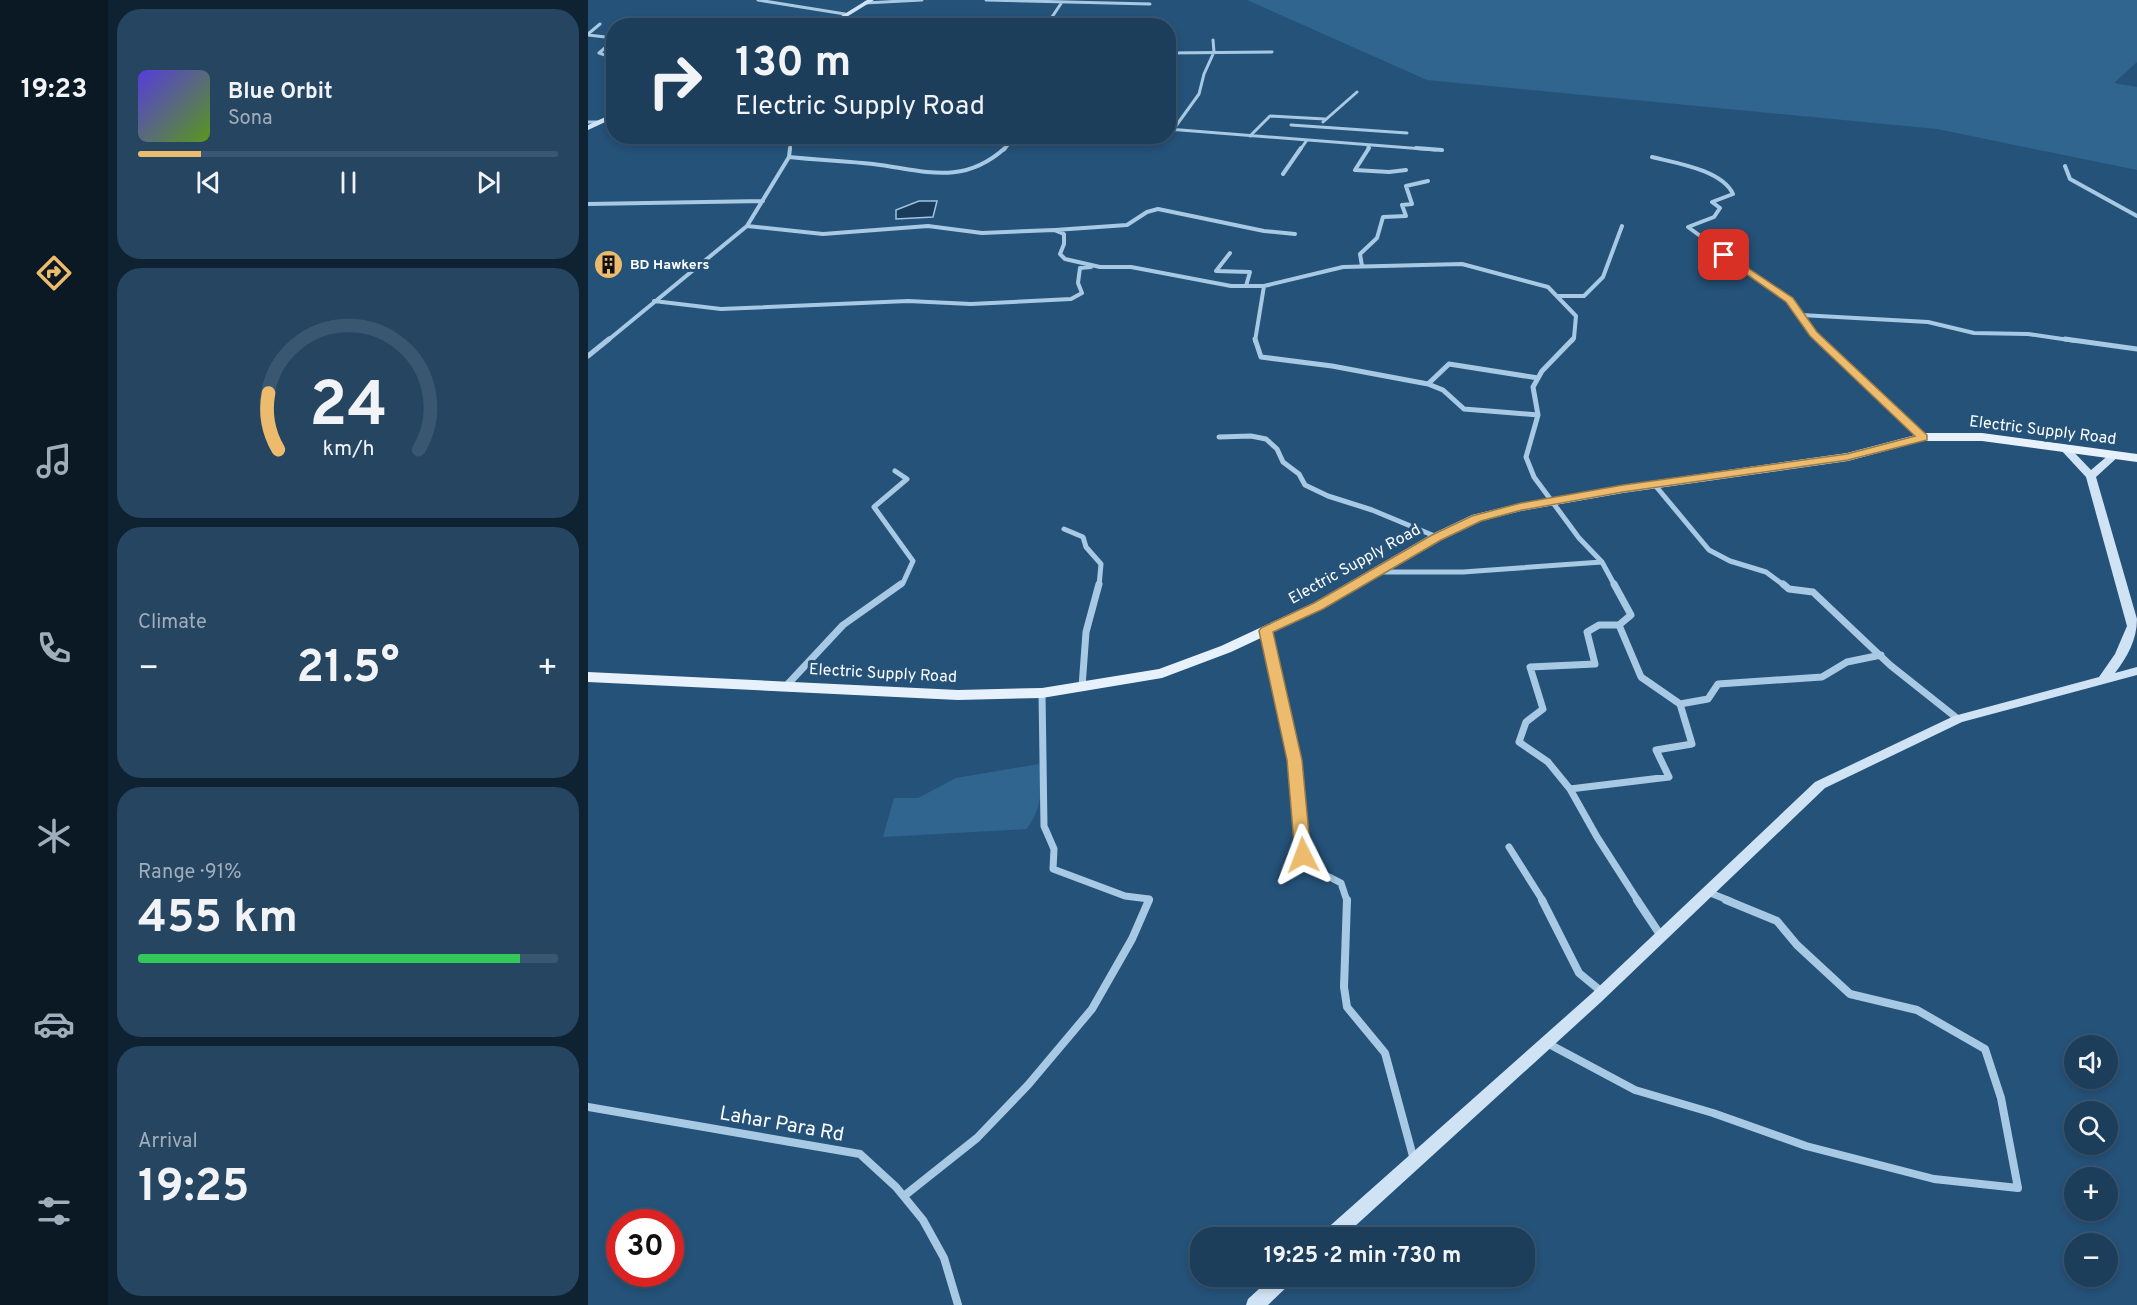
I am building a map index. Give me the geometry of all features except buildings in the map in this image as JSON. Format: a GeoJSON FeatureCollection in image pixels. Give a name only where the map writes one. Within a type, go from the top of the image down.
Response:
{"type":"FeatureCollection","features":[{"type":"Feature","properties":{"kind":"main road"},"geometry":{"type":"LineString","coordinates":[[839,18],[868,2]]}},
{"type":"Feature","properties":{"kind":"main road"},"geometry":{"type":"LineString","coordinates":[[588,128],[606,118]]}},
{"type":"Feature","properties":{"kind":"main road","name":"Electric Supply Road"},"geometry":{"type":"LineString","coordinates":[[588,677],[958,695],[1042,693],[1162,673],[1226,649],[1318,606],[1437,537],[1477,518],[1551,501],[1848,457],[1923,437],[1982,437],[2137,458]]}},
{"type":"Feature","properties":{"kind":"main road"},"geometry":{"type":"LineString","coordinates":[[2065,449],[2091,476],[2135,627],[2120,660],[2104,679]]}},
{"type":"Feature","properties":{"kind":"main road"},"geometry":{"type":"LineString","coordinates":[[2091,476],[2115,455]]}},
{"type":"Feature","properties":{"kind":"main road"},"geometry":{"type":"LineString","coordinates":[[1341,1227],[1603,992],[1820,785],[1958,719],[2137,672]]}},
{"type":"Feature","properties":{"kind":"main road"},"geometry":{"type":"LineString","coordinates":[[1255,1305],[1274,1287]]}},
{"type":"Feature","properties":{"kind":"street"},"geometry":{"type":"LineString","coordinates":[[758,0],[845,14]]}},
{"type":"Feature","properties":{"kind":"street"},"geometry":{"type":"LineString","coordinates":[[868,2],[922,0]]}},
{"type":"Feature","properties":{"kind":"street"},"geometry":{"type":"LineString","coordinates":[[986,0],[1150,4]]}},
{"type":"Feature","properties":{"kind":"street"},"geometry":{"type":"LineString","coordinates":[[1051,18],[1062,2]]}},
{"type":"Feature","properties":{"kind":"street"},"geometry":{"type":"LineString","coordinates":[[588,34],[600,24]]}},
{"type":"Feature","properties":{"kind":"street"},"geometry":{"type":"LineString","coordinates":[[588,34],[606,37]]}},
{"type":"Feature","properties":{"kind":"street"},"geometry":{"type":"LineString","coordinates":[[1176,124],[1199,94],[1203,74],[1214,52],[1214,40]]}},
{"type":"Feature","properties":{"kind":"street"},"geometry":{"type":"LineString","coordinates":[[606,46],[598,53],[606,56]]}},
{"type":"Feature","properties":{"kind":"street"},"geometry":{"type":"LineString","coordinates":[[1176,53],[1272,52]]}},
{"type":"Feature","properties":{"kind":"street"},"geometry":{"type":"LineString","coordinates":[[1318,127],[1357,92]]}},
{"type":"Feature","properties":{"kind":"street"},"geometry":{"type":"LineString","coordinates":[[1250,136],[1270,116],[1325,119]]}},
{"type":"Feature","properties":{"kind":"street"},"geometry":{"type":"LineString","coordinates":[[588,122],[598,122]]}},
{"type":"Feature","properties":{"kind":"street"},"geometry":{"type":"LineString","coordinates":[[1291,125],[1407,133]]}},
{"type":"Feature","properties":{"kind":"street"},"geometry":{"type":"LineString","coordinates":[[1176,130],[1442,150]]}},
{"type":"Feature","properties":{"kind":"street"},"geometry":{"type":"LineString","coordinates":[[1283,174],[1307,140]]}},
{"type":"Feature","properties":{"kind":"street"},"geometry":{"type":"LineString","coordinates":[[588,356],[747,226],[789,157],[790,144]]}},
{"type":"Feature","properties":{"kind":"street"},"geometry":{"type":"LineString","coordinates":[[789,157],[886,166],[924,174],[964,172],[977,168],[1007,149],[1010,144]]}},
{"type":"Feature","properties":{"kind":"street"},"geometry":{"type":"LineString","coordinates":[[1368,145],[1369,148],[1355,170],[1389,172],[1406,170]]}},
{"type":"Feature","properties":{"kind":"street"},"geometry":{"type":"LineString","coordinates":[[1652,157],[1702,170],[1729,185],[1732,194],[1712,202],[1719,208],[1714,217],[1688,227],[1789,300],[1814,334],[1923,437]]}},
{"type":"Feature","properties":{"kind":"street"},"geometry":{"type":"LineString","coordinates":[[2065,166],[2070,179],[2137,216]]}},
{"type":"Feature","properties":{"kind":"street"},"geometry":{"type":"LineString","coordinates":[[1362,266],[1360,254],[1377,238],[1383,217],[1406,216],[1402,205],[1412,204],[1406,186],[1428,181]]}},
{"type":"Feature","properties":{"kind":"street"},"geometry":{"type":"LineString","coordinates":[[588,204],[763,201]]}},
{"type":"Feature","properties":{"kind":"street"},"geometry":{"type":"LineString","coordinates":[[747,226],[823,234],[928,226],[982,233],[1127,225],[1147,212],[1158,209],[1264,231],[1295,234]]}},
{"type":"Feature","properties":{"kind":"street"},"geometry":{"type":"LineString","coordinates":[[1558,296],[1584,296],[1603,277],[1622,226]]}},
{"type":"Feature","properties":{"kind":"street"},"geometry":{"type":"LineString","coordinates":[[1054,230],[1064,234],[1064,244],[1060,254],[1065,259],[1100,267]]}},
{"type":"Feature","properties":{"kind":"street"},"geometry":{"type":"LineString","coordinates":[[1230,253],[1216,271],[1250,272],[1246,286]]}},
{"type":"Feature","properties":{"kind":"street"},"geometry":{"type":"LineString","coordinates":[[654,301],[722,309],[908,301],[971,304],[1071,299],[1082,293],[1078,283],[1080,268],[1100,267],[1152,270],[1205,282],[1264,286],[1343,267],[1462,264],[1548,287],[1576,316],[1574,338],[1538,378],[1533,387],[1538,415],[1527,457],[1534,477],[1579,538],[1602,562],[1631,615],[1619,624],[1599,625],[1587,632],[1595,664],[1530,668],[1543,709],[1531,717],[1521,729],[1520,742],[1540,754],[1560,774],[1597,837],[1661,936]]}},
{"type":"Feature","properties":{"kind":"street"},"geometry":{"type":"LineString","coordinates":[[1264,286],[1256,342],[1261,357],[1332,366],[1428,384],[1443,390],[1464,409],[1538,415]]}},
{"type":"Feature","properties":{"kind":"street"},"geometry":{"type":"LineString","coordinates":[[1801,315],[1928,322],[1974,333],[2028,334],[2137,349]]}},
{"type":"Feature","properties":{"kind":"street"},"geometry":{"type":"LineString","coordinates":[[1428,384],[1449,364],[1538,378]]}},
{"type":"Feature","properties":{"kind":"street"},"geometry":{"type":"LineString","coordinates":[[1219,437],[1256,436],[1269,440],[1283,461],[1302,476],[1305,485],[1328,496],[1372,510],[1437,537]]}},
{"type":"Feature","properties":{"kind":"street"},"geometry":{"type":"LineString","coordinates":[[787,685],[843,625],[903,583],[914,561],[874,507],[907,479],[895,471]]}},
{"type":"Feature","properties":{"kind":"street"},"geometry":{"type":"LineString","coordinates":[[1654,484],[1709,550],[1730,561],[1766,572],[1789,589],[1813,592],[1881,655],[1958,719]]}},
{"type":"Feature","properties":{"kind":"street"},"geometry":{"type":"LineString","coordinates":[[1064,529],[1083,537],[1086,547],[1101,564],[1098,593],[1086,632],[1082,687]]}},
{"type":"Feature","properties":{"kind":"street"},"geometry":{"type":"LineString","coordinates":[[1376,572],[1416,575],[1446,574],[1602,562]]}},
{"type":"Feature","properties":{"kind":"street"},"geometry":{"type":"LineString","coordinates":[[1570,789],[1669,777],[1656,750],[1692,744],[1680,704],[1641,677],[1619,624]]}},
{"type":"Feature","properties":{"kind":"street"},"geometry":{"type":"LineString","coordinates":[[1266,631],[1294,760],[1306,865],[1341,883],[1347,896],[1344,987],[1347,1007],[1385,1053],[1414,1161]]}},
{"type":"Feature","properties":{"kind":"street"},"geometry":{"type":"LineString","coordinates":[[1680,704],[1708,699],[1718,684],[1822,676],[1847,662],[1881,655]]}},
{"type":"Feature","properties":{"kind":"street"},"geometry":{"type":"LineString","coordinates":[[904,1196],[977,1138],[1028,1085],[1092,1009],[1132,939],[1149,899],[1125,896],[1053,870],[1054,849],[1044,826],[1042,693]]}},
{"type":"Feature","properties":{"kind":"street"},"geometry":{"type":"LineString","coordinates":[[1509,847],[1547,909],[1579,973],[1603,992]]}},
{"type":"Feature","properties":{"kind":"street"},"geometry":{"type":"LineString","coordinates":[[1546,1042],[1635,1090],[1713,1113],[1806,1146],[1934,1179],[2018,1188],[2001,1098],[1985,1049],[1917,1010],[1850,994],[1797,945],[1777,921],[1708,892]]}},
{"type":"Feature","properties":{"kind":"street","name":"Lahar Para Rd"},"geometry":{"type":"LineString","coordinates":[[588,1107],[860,1154],[904,1196],[928,1224],[942,1250],[958,1305]]}},
{"type":"Feature","properties":{"kind":"shaded area"},"geometry":{"type":"Polygon","coordinates":[[[1247,0],[2137,0],[2137,62],[2114,83],[2137,87],[2137,170],[1937,129],[1427,80],[1247,0]]]}},
{"type":"Feature","properties":{"kind":"shaded area"},"geometry":{"type":"Polygon","coordinates":[[[919,201],[937,201],[933,217],[896,219],[896,210],[919,201]]]}},
{"type":"Feature","properties":{"kind":"shaded area"},"geometry":{"type":"Polygon","coordinates":[[[1039,764],[1040,798],[1035,816],[1026,829],[883,837],[894,798],[918,798],[956,778],[1039,764]]]}},
{"type":"Feature","properties":{"kind":"place","name":"BD Hawkers"},"geometry":{"type":"Point","coordinates":[609,264]}},
{"type":"Feature","properties":{"kind":"route"},"geometry":{"type":"LineString","coordinates":[[1303,855],[1301,814],[1294,760],[1266,631],[1318,606],[1437,537],[1477,518],[1521,507],[1623,489],[1848,457],[1923,437],[1814,334],[1789,300],[1724,255]]}}]}
